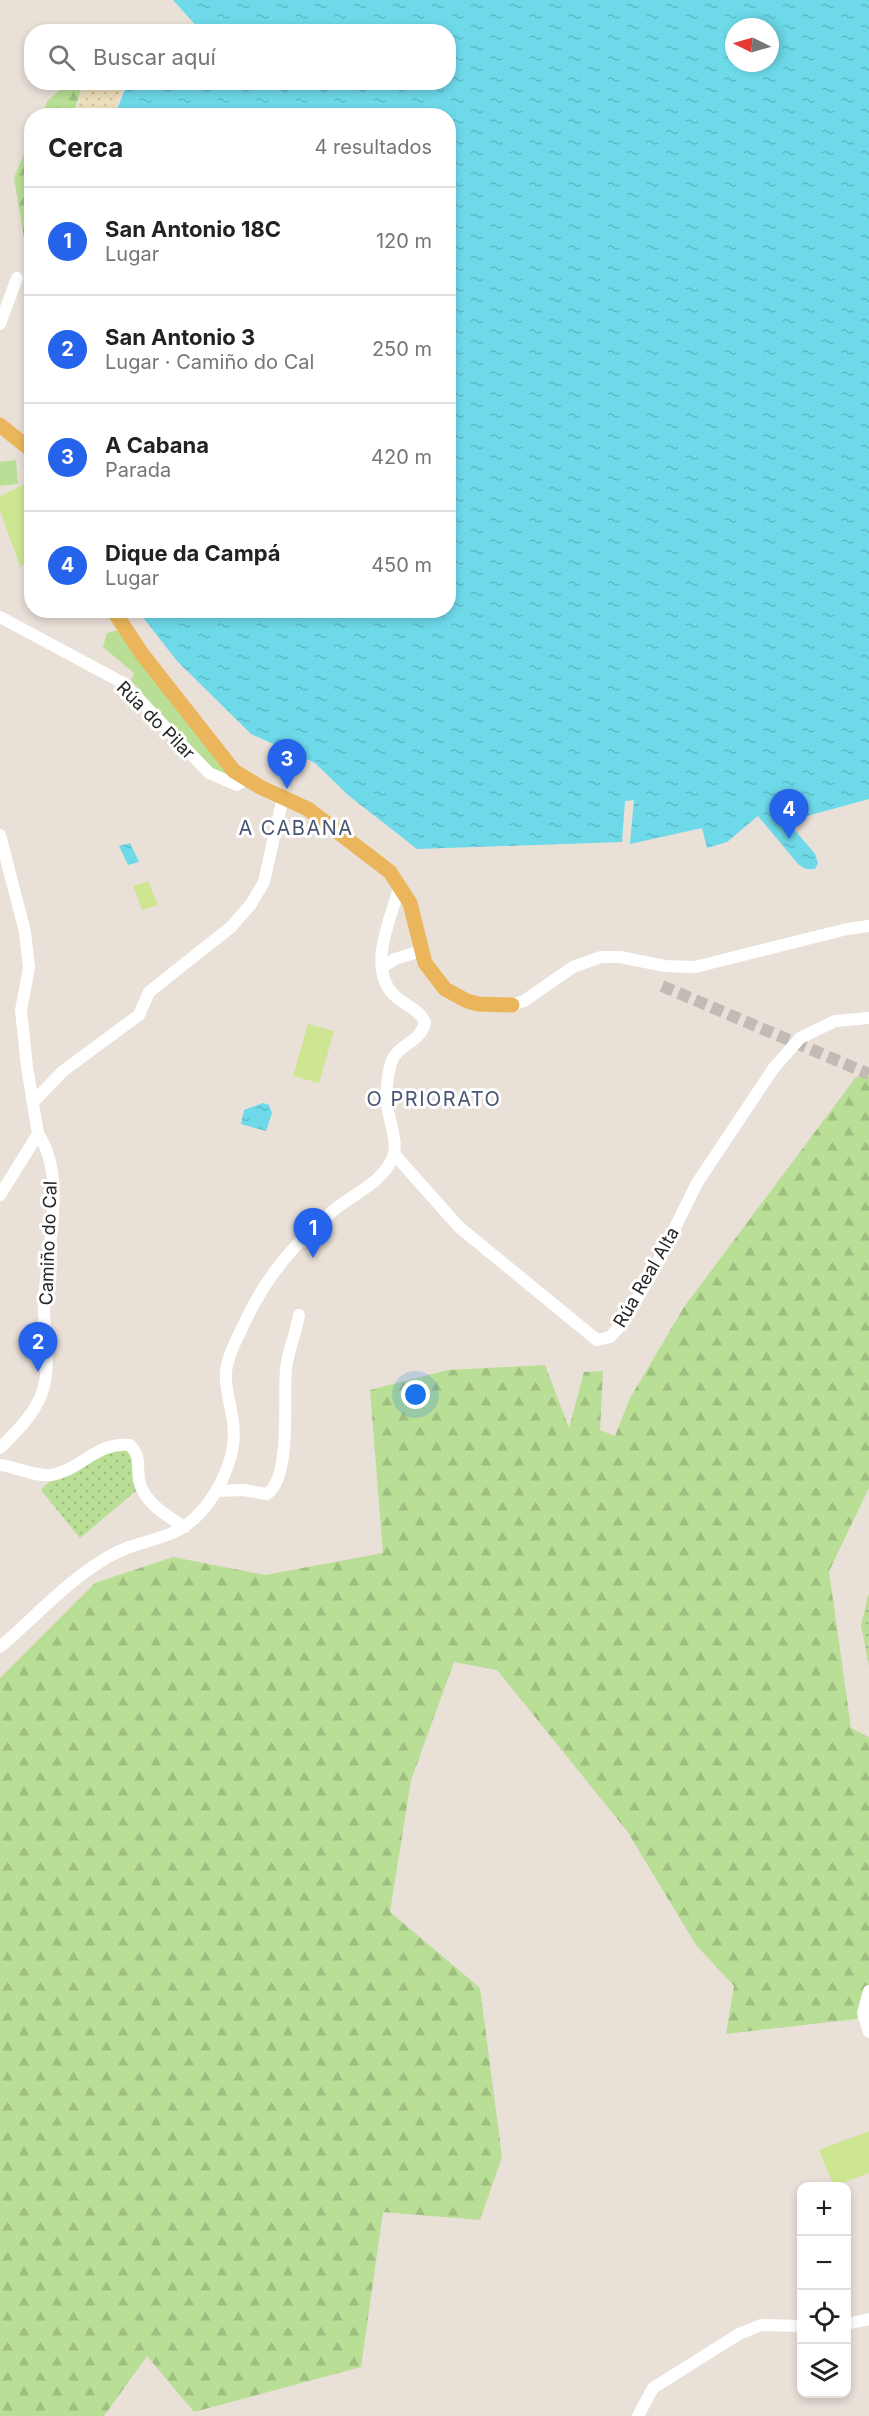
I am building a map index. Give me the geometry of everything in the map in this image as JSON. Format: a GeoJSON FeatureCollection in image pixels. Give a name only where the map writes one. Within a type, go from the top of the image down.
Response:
{"type":"FeatureCollection","features":[{"type":"Feature","properties":{"kind":"main road"},"geometry":{"type":"LineString","coordinates":[[0,424],[24,444]]}},
{"type":"Feature","properties":{"kind":"main road"},"geometry":{"type":"LineString","coordinates":[[119,618],[213,747],[234,771],[319,816],[382,865],[400,885],[415,916],[421,951],[431,974],[453,994],[478,1004],[512,1005]]}},
{"type":"Feature","properties":{"kind":"street"},"geometry":{"type":"LineString","coordinates":[[0,324],[17,278]]}},
{"type":"Feature","properties":{"kind":"street","name":"Rúa do Pilar"},"geometry":{"type":"LineString","coordinates":[[0,617],[123,683],[209,773],[237,785],[246,779]]}},
{"type":"Feature","properties":{"kind":"street"},"geometry":{"type":"LineString","coordinates":[[34,1101],[63,1071],[139,1015],[149,992],[231,927],[250,904],[264,882],[283,797]]}},
{"type":"Feature","properties":{"kind":"street","name":"Camiño do Cal"},"geometry":{"type":"LineString","coordinates":[[0,835],[26,933],[29,968],[21,1010],[38,1134],[43,1141],[51,1166],[53,1190],[44,1303],[45,1377],[36,1406],[22,1426],[0,1448]]}},
{"type":"Feature","properties":{"kind":"street"},"geometry":{"type":"LineString","coordinates":[[0,1647],[109,1556],[163,1539],[185,1527],[208,1504],[231,1459],[234,1440],[233,1422],[226,1392],[227,1363],[259,1291],[305,1236],[335,1209],[383,1176],[394,1154],[387,1103],[392,1062],[397,1053],[419,1036],[425,1023],[419,1013],[394,995],[386,982],[383,967],[385,934],[400,885]]}},
{"type":"Feature","properties":{"kind":"street"},"geometry":{"type":"LineString","coordinates":[[512,1005],[524,1000],[573,967],[601,957],[620,957],[664,966],[695,967],[847,928],[869,926]]}},
{"type":"Feature","properties":{"kind":"street"},"geometry":{"type":"LineString","coordinates":[[383,967],[395,959],[421,951]]}},
{"type":"Feature","properties":{"kind":"street","name":"Rúa Real Alta"},"geometry":{"type":"LineString","coordinates":[[394,1154],[459,1227],[491,1255],[520,1275],[597,1340],[610,1337],[622,1324],[654,1270],[697,1183],[773,1070],[800,1038],[835,1021],[869,1017]]}},
{"type":"Feature","properties":{"kind":"street"},"geometry":{"type":"LineString","coordinates":[[0,1195],[38,1134]]}},
{"type":"Feature","properties":{"kind":"street"},"geometry":{"type":"LineString","coordinates":[[216,1491],[243,1490],[267,1494],[273,1487],[285,1436],[286,1368],[299,1315]]}},
{"type":"Feature","properties":{"kind":"street"},"geometry":{"type":"LineString","coordinates":[[0,1465],[51,1475],[71,1467],[109,1445],[130,1445],[139,1459],[139,1480],[144,1492],[162,1514],[185,1527]]}},
{"type":"Feature","properties":{"kind":"street"},"geometry":{"type":"LineString","coordinates":[[869,1990],[863,2013],[869,2032]]}},
{"type":"Feature","properties":{"kind":"street"},"geometry":{"type":"LineString","coordinates":[[851,2323],[869,2319]]}},
{"type":"Feature","properties":{"kind":"street"},"geometry":{"type":"LineString","coordinates":[[638,2416],[653,2388],[739,2334],[761,2325],[797,2326]]}},
{"type":"Feature","properties":{"kind":"green space"},"geometry":{"type":"Polygon","coordinates":[[[60,90],[81,90],[75,108],[44,108],[48,100],[60,90]]]}},
{"type":"Feature","properties":{"kind":"green space"},"geometry":{"type":"Polygon","coordinates":[[[24,154],[24,238],[14,178],[24,154]]]}},
{"type":"Feature","properties":{"kind":"green space"},"geometry":{"type":"Polygon","coordinates":[[[16,460],[18,484],[0,486],[0,462],[16,460]]]}},
{"type":"Feature","properties":{"kind":"green space"},"geometry":{"type":"Polygon","coordinates":[[[24,484],[24,564],[20,566],[0,511],[0,496],[24,484]]]}},
{"type":"Feature","properties":{"kind":"green space"},"geometry":{"type":"Polygon","coordinates":[[[119,630],[233,776],[220,775],[188,745],[131,680],[134,673],[103,647],[107,633],[119,630]]]}},
{"type":"Feature","properties":{"kind":"green space"},"geometry":{"type":"Polygon","coordinates":[[[148,881],[158,905],[142,910],[133,886],[148,881]]]}},
{"type":"Feature","properties":{"kind":"green space"},"geometry":{"type":"Polygon","coordinates":[[[308,1024],[334,1031],[319,1083],[293,1076],[308,1024]]]}},
{"type":"Feature","properties":{"kind":"green space"},"geometry":{"type":"Polygon","coordinates":[[[869,1076],[869,1488],[829,1571],[851,1728],[869,1737],[869,2007],[856,2019],[726,2034],[734,1986],[696,1945],[627,1831],[497,1670],[454,1662],[411,1780],[390,1912],[480,1988],[502,2157],[480,2220],[383,2212],[361,2367],[194,2412],[147,2356],[104,2416],[0,2416],[0,1678],[95,1583],[173,1557],[265,1575],[383,1553],[370,1390],[448,1370],[545,1365],[569,1428],[584,1372],[603,1371],[600,1430],[615,1436],[630,1398],[684,1307],[856,1077],[869,1076]]]}},
{"type":"Feature","properties":{"kind":"green space"},"geometry":{"type":"Polygon","coordinates":[[[125,1449],[133,1454],[137,1490],[80,1538],[41,1490],[69,1468],[125,1449]]]}},
{"type":"Feature","properties":{"kind":"green space"},"geometry":{"type":"Polygon","coordinates":[[[869,1593],[869,1666],[861,1625],[869,1593]]]}},
{"type":"Feature","properties":{"kind":"green space"},"geometry":{"type":"Polygon","coordinates":[[[869,2131],[869,2173],[845,2182],[832,2182],[819,2150],[869,2131]]]}},
{"type":"Feature","properties":{"kind":"sand"},"geometry":{"type":"Polygon","coordinates":[[[84,90],[121,90],[115,108],[77,108],[84,90]]]}},
{"type":"Feature","properties":{"kind":"water"},"geometry":{"type":"Polygon","coordinates":[[[173,0],[869,0],[869,799],[807,816],[783,795],[772,803],[815,854],[818,863],[815,869],[806,869],[799,865],[758,816],[727,842],[707,848],[702,828],[630,844],[634,800],[625,801],[622,842],[417,849],[348,795],[315,763],[251,734],[177,661],[143,618],[456,618],[456,108],[118,108],[125,90],[456,90],[456,24],[195,24],[173,0]]]}},
{"type":"Feature","properties":{"kind":"water"},"geometry":{"type":"Polygon","coordinates":[[[130,843],[139,862],[128,865],[119,846],[130,843]]]}},
{"type":"Feature","properties":{"kind":"water"},"geometry":{"type":"Polygon","coordinates":[[[263,1103],[269,1105],[272,1113],[266,1131],[241,1124],[244,1110],[263,1103]]]}},
{"type":"Feature","properties":{"kind":"tunnel"},"geometry":{"type":"LineString","coordinates":[[662,986],[869,1074]]}},
{"type":"Feature","properties":{"kind":"place","name":"A Cabana"},"geometry":{"type":"Point","coordinates":[287,789]}},
{"type":"Feature","properties":{"kind":"place","name":"Dique da Campá"},"geometry":{"type":"Point","coordinates":[789,839]}},
{"type":"Feature","properties":{"kind":"place","name":"San Antonio 18C"},"geometry":{"type":"Point","coordinates":[313,1258]}},
{"type":"Feature","properties":{"kind":"place","name":"San Antonio 3"},"geometry":{"type":"Point","coordinates":[38,1372]}},
{"type":"Feature","properties":{"kind":"district","name":"A CABANA"},"geometry":{"type":"Point","coordinates":[296,828]}},
{"type":"Feature","properties":{"kind":"district","name":"O PRIORATO"},"geometry":{"type":"Point","coordinates":[434,1099]}}]}
